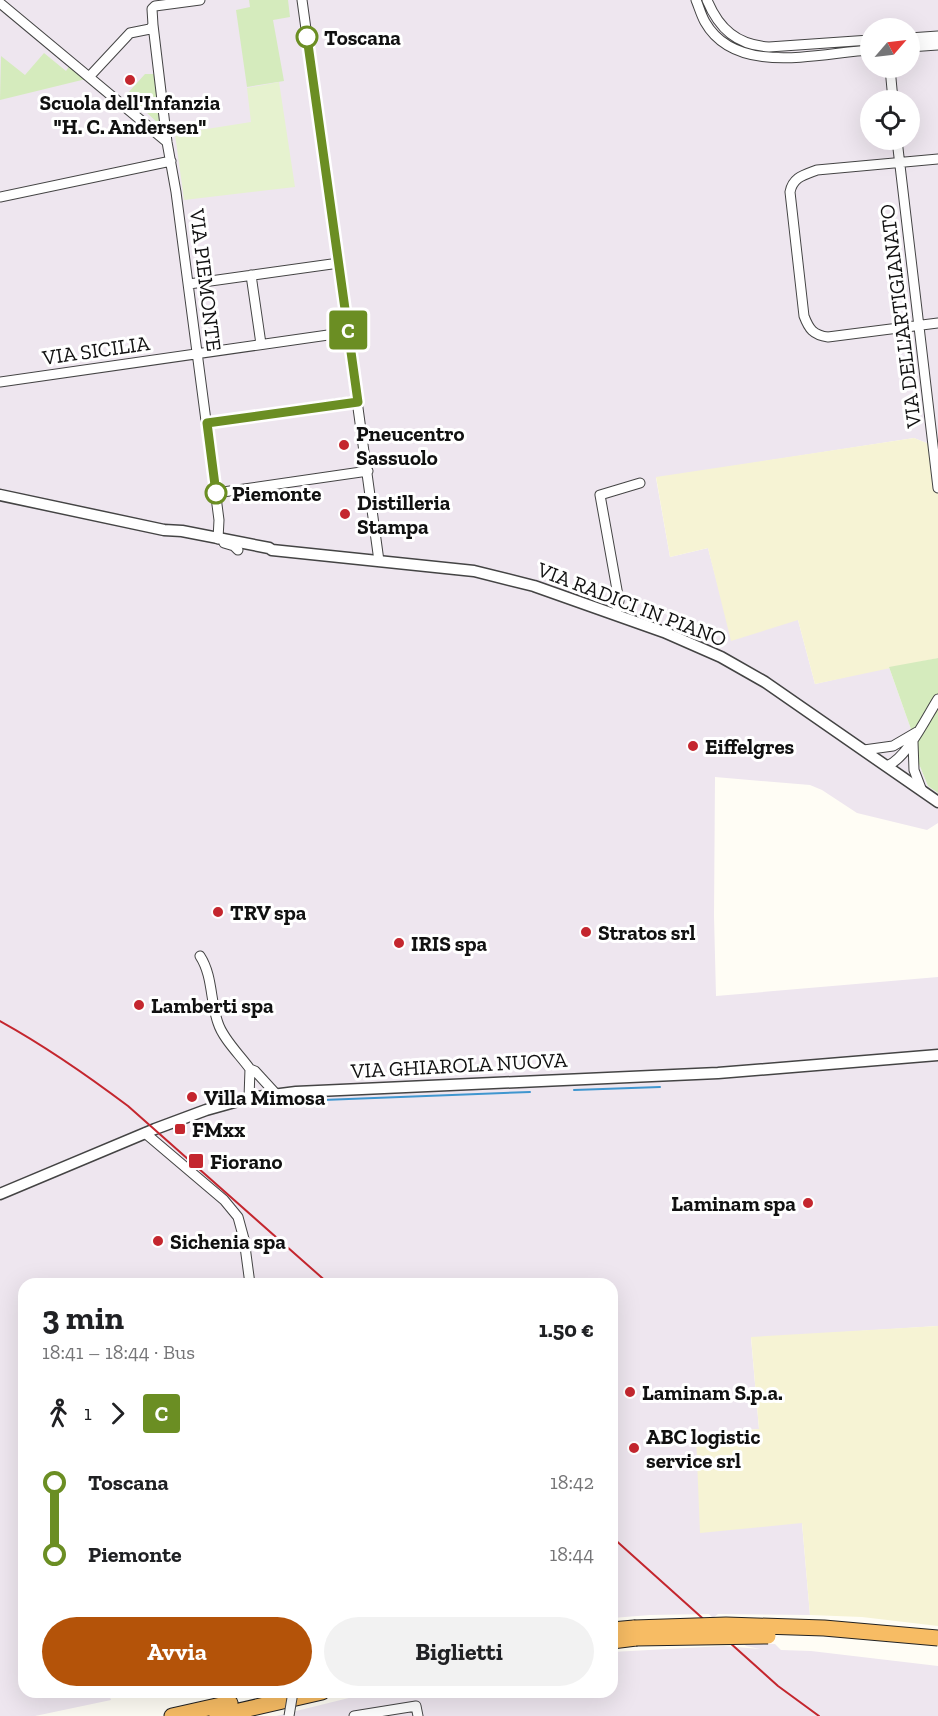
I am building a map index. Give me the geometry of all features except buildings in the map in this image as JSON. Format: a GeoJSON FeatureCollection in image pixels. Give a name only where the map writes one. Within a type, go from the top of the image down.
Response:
{"type":"FeatureCollection","features":[{"type":"Feature","properties":{"kind":"highway"},"geometry":{"type":"LineString","coordinates":[[618,1639],[635,1633],[726,1625],[824,1628],[938,1638]]}},
{"type":"Feature","properties":{"kind":"highway"},"geometry":{"type":"LineString","coordinates":[[618,1631],[729,1636],[824,1637],[938,1648]]}},
{"type":"Feature","properties":{"kind":"highway"},"geometry":{"type":"LineString","coordinates":[[172,1716],[250,1698]]}},
{"type":"Feature","properties":{"kind":"highway"},"geometry":{"type":"LineString","coordinates":[[217,1716],[296,1698]]}},
{"type":"Feature","properties":{"kind":"street"},"geometry":{"type":"LineString","coordinates":[[89,77],[130,33],[150,29],[153,25],[152,9],[155,6],[200,0]]}},
{"type":"Feature","properties":{"kind":"street"},"geometry":{"type":"LineString","coordinates":[[302,0],[379,561]]}},
{"type":"Feature","properties":{"kind":"street"},"geometry":{"type":"LineString","coordinates":[[696,0],[705,22],[715,35],[740,53],[762,58],[860,51]]}},
{"type":"Feature","properties":{"kind":"street"},"geometry":{"type":"LineString","coordinates":[[707,0],[724,29],[754,46],[860,41]]}},
{"type":"Feature","properties":{"kind":"street"},"geometry":{"type":"LineString","coordinates":[[0,3],[167,142]]}},
{"type":"Feature","properties":{"kind":"street","name":"VIA PIEMONTE"},"geometry":{"type":"LineString","coordinates":[[153,25],[216,493],[219,520],[218,539]]}},
{"type":"Feature","properties":{"kind":"street"},"geometry":{"type":"LineString","coordinates":[[920,37],[938,36]]}},
{"type":"Feature","properties":{"kind":"street"},"geometry":{"type":"LineString","coordinates":[[920,47],[938,45]]}},
{"type":"Feature","properties":{"kind":"street","name":"VIA DELL'ARTIGIANATO"},"geometry":{"type":"LineString","coordinates":[[898,150],[938,488]]}},
{"type":"Feature","properties":{"kind":"street"},"geometry":{"type":"LineString","coordinates":[[938,159],[817,170],[799,176],[790,192],[804,316],[809,329],[819,336],[828,337],[938,323]]}},
{"type":"Feature","properties":{"kind":"street"},"geometry":{"type":"LineString","coordinates":[[0,197],[171,161]]}},
{"type":"Feature","properties":{"kind":"street"},"geometry":{"type":"LineString","coordinates":[[189,284],[339,263]]}},
{"type":"Feature","properties":{"kind":"street"},"geometry":{"type":"LineString","coordinates":[[251,275],[261,344]]}},
{"type":"Feature","properties":{"kind":"street","name":"VIA SICILIA"},"geometry":{"type":"LineString","coordinates":[[0,382],[349,332]]}},
{"type":"Feature","properties":{"kind":"street"},"geometry":{"type":"LineString","coordinates":[[207,423],[358,402]]}},
{"type":"Feature","properties":{"kind":"street"},"geometry":{"type":"LineString","coordinates":[[216,493],[368,471]]}},
{"type":"Feature","properties":{"kind":"street"},"geometry":{"type":"LineString","coordinates":[[616,614],[618,601],[600,495],[640,483]]}},
{"type":"Feature","properties":{"kind":"street"},"geometry":{"type":"LineString","coordinates":[[0,495],[164,530],[183,531],[272,550]]}},
{"type":"Feature","properties":{"kind":"street"},"geometry":{"type":"LineString","coordinates":[[164,530],[186,539],[238,550],[255,552],[272,550]]}},
{"type":"Feature","properties":{"kind":"street"},"geometry":{"type":"LineString","coordinates":[[186,539],[192,537],[213,541],[218,539]]}},
{"type":"Feature","properties":{"kind":"street"},"geometry":{"type":"LineString","coordinates":[[218,539],[221,543],[234,546],[238,550]]}},
{"type":"Feature","properties":{"kind":"street","name":"VIA RADICI IN PIANO"},"geometry":{"type":"LineString","coordinates":[[272,550],[474,571],[534,586],[664,632],[729,660],[765,682],[938,802]]}},
{"type":"Feature","properties":{"kind":"street"},"geometry":{"type":"LineString","coordinates":[[887,766],[897,760],[913,742],[938,699]]}},
{"type":"Feature","properties":{"kind":"street"},"geometry":{"type":"LineString","coordinates":[[864,750],[893,746],[917,732]]}},
{"type":"Feature","properties":{"kind":"street"},"geometry":{"type":"LineString","coordinates":[[913,742],[914,770],[922,791]]}},
{"type":"Feature","properties":{"kind":"street"},"geometry":{"type":"LineString","coordinates":[[887,766],[893,746]]}},
{"type":"Feature","properties":{"kind":"street"},"geometry":{"type":"LineString","coordinates":[[200,956],[206,965],[218,1024],[250,1069],[255,1071],[278,1095]]}},
{"type":"Feature","properties":{"kind":"street","name":"VIA GHIAROLA NUOVA"},"geometry":{"type":"LineString","coordinates":[[0,1194],[145,1133],[206,1110],[249,1098],[453,1084],[718,1073],[938,1054]]}},
{"type":"Feature","properties":{"kind":"street"},"geometry":{"type":"LineString","coordinates":[[249,1098],[250,1069]]}},
{"type":"Feature","properties":{"kind":"street"},"geometry":{"type":"LineString","coordinates":[[145,1133],[224,1200],[238,1217],[244,1239],[249,1278]]}},
{"type":"Feature","properties":{"kind":"street"},"geometry":{"type":"LineString","coordinates":[[289,1716],[292,1698]]}},
{"type":"Feature","properties":{"kind":"street"},"geometry":{"type":"LineString","coordinates":[[354,1716],[416,1706],[418,1716]]}},
{"type":"Feature","properties":{"kind":"shaded area"},"geometry":{"type":"Polygon","coordinates":[[[0,0],[938,0],[938,441],[929,444],[914,438],[656,478],[670,557],[708,548],[719,590],[798,620],[815,684],[889,667],[918,749],[919,764],[928,786],[938,793],[938,823],[927,830],[857,813],[822,790],[810,785],[715,777],[716,996],[938,977],[938,1326],[751,1338],[759,1429],[696,1434],[802,1523],[810,1615],[718,1614],[713,1618],[709,1614],[618,1618],[618,1278],[18,1278],[18,1698],[110,1698],[111,1700],[35,1716],[0,1716],[0,0]]]}},
{"type":"Feature","properties":{"kind":"shaded area"},"geometry":{"type":"Polygon","coordinates":[[[914,438],[929,444],[938,441],[938,658],[815,684],[798,620],[731,641],[708,548],[670,557],[656,477],[914,438]]]}},
{"type":"Feature","properties":{"kind":"shaded area"},"geometry":{"type":"Polygon","coordinates":[[[938,1326],[938,1626],[862,1617],[810,1615],[802,1523],[700,1533],[696,1434],[759,1429],[751,1337],[938,1326]]]}},
{"type":"Feature","properties":{"kind":"shaded area"},"geometry":{"type":"Polygon","coordinates":[[[743,1643],[775,1644],[781,1650],[811,1651],[938,1666],[938,1716],[276,1716],[349,1698],[618,1698],[618,1652],[724,1646],[760,1649],[746,1646],[743,1643]]]}},
{"type":"Feature","properties":{"kind":"green space"},"geometry":{"type":"Polygon","coordinates":[[[249,0],[288,0],[290,17],[273,20],[284,81],[247,87],[236,10],[250,7],[249,0]]]}},
{"type":"Feature","properties":{"kind":"green space"},"geometry":{"type":"Polygon","coordinates":[[[44,53],[66,71],[70,65],[86,79],[0,100],[1,56],[25,75],[44,53]]]}},
{"type":"Feature","properties":{"kind":"green space"},"geometry":{"type":"Polygon","coordinates":[[[145,74],[155,74],[162,127],[127,94],[145,74]]]}},
{"type":"Feature","properties":{"kind":"green space"},"geometry":{"type":"Polygon","coordinates":[[[279,82],[295,187],[184,200],[175,134],[251,122],[247,88],[279,82]]]}},
{"type":"Feature","properties":{"kind":"green space"},"geometry":{"type":"Polygon","coordinates":[[[938,658],[938,793],[928,786],[919,764],[918,749],[889,667],[938,658]]]}},
{"type":"Feature","properties":{"kind":"waterway"},"geometry":{"type":"LineString","coordinates":[[574,1090],[660,1087]]}},
{"type":"Feature","properties":{"kind":"waterway"},"geometry":{"type":"LineString","coordinates":[[297,1101],[530,1092]]}},
{"type":"Feature","properties":{"kind":"railway"},"geometry":{"type":"LineString","coordinates":[[0,1021],[66,1061],[128,1106],[322,1278]]}},
{"type":"Feature","properties":{"kind":"railway"},"geometry":{"type":"LineString","coordinates":[[618,1542],[778,1686],[819,1716]]}},
{"type":"Feature","properties":{"kind":"bus line","name":"C"},"geometry":{"type":"LineString","coordinates":[[216,493],[207,423],[358,402],[307,37]]}},
{"type":"Feature","properties":{"kind":"place","name":"Toscana"},"geometry":{"type":"Point","coordinates":[307,37]}},
{"type":"Feature","properties":{"kind":"place","name":"Scuola dell'Infanzia \"H. C. Andersen\""},"geometry":{"type":"Point","coordinates":[130,80]}},
{"type":"Feature","properties":{"kind":"place","name":"Pneucentro Sassuolo"},"geometry":{"type":"Point","coordinates":[344,445]}},
{"type":"Feature","properties":{"kind":"place","name":"Piemonte"},"geometry":{"type":"Point","coordinates":[216,493]}},
{"type":"Feature","properties":{"kind":"place","name":"Distilleria Stampa"},"geometry":{"type":"Point","coordinates":[345,514]}},
{"type":"Feature","properties":{"kind":"place","name":"Eiffelgres"},"geometry":{"type":"Point","coordinates":[693,746]}},
{"type":"Feature","properties":{"kind":"place","name":"TRV spa"},"geometry":{"type":"Point","coordinates":[218,912]}},
{"type":"Feature","properties":{"kind":"place","name":"Stratos srl"},"geometry":{"type":"Point","coordinates":[586,932]}},
{"type":"Feature","properties":{"kind":"place","name":"IRIS spa"},"geometry":{"type":"Point","coordinates":[399,943]}},
{"type":"Feature","properties":{"kind":"place","name":"Lamberti spa"},"geometry":{"type":"Point","coordinates":[139,1005]}},
{"type":"Feature","properties":{"kind":"place","name":"Villa Mimosa"},"geometry":{"type":"Point","coordinates":[192,1097]}},
{"type":"Feature","properties":{"kind":"place","name":"FMxx"},"geometry":{"type":"Point","coordinates":[180,1129]}},
{"type":"Feature","properties":{"kind":"place","name":"Fiorano"},"geometry":{"type":"Point","coordinates":[196,1161]}},
{"type":"Feature","properties":{"kind":"place","name":"Laminam spa"},"geometry":{"type":"Point","coordinates":[808,1203]}},
{"type":"Feature","properties":{"kind":"place","name":"Sichenia spa"},"geometry":{"type":"Point","coordinates":[158,1241]}},
{"type":"Feature","properties":{"kind":"place","name":"Laminam S.p.a."},"geometry":{"type":"Point","coordinates":[630,1392]}},
{"type":"Feature","properties":{"kind":"place","name":"ABC logistic service srl"},"geometry":{"type":"Point","coordinates":[634,1448]}}]}
